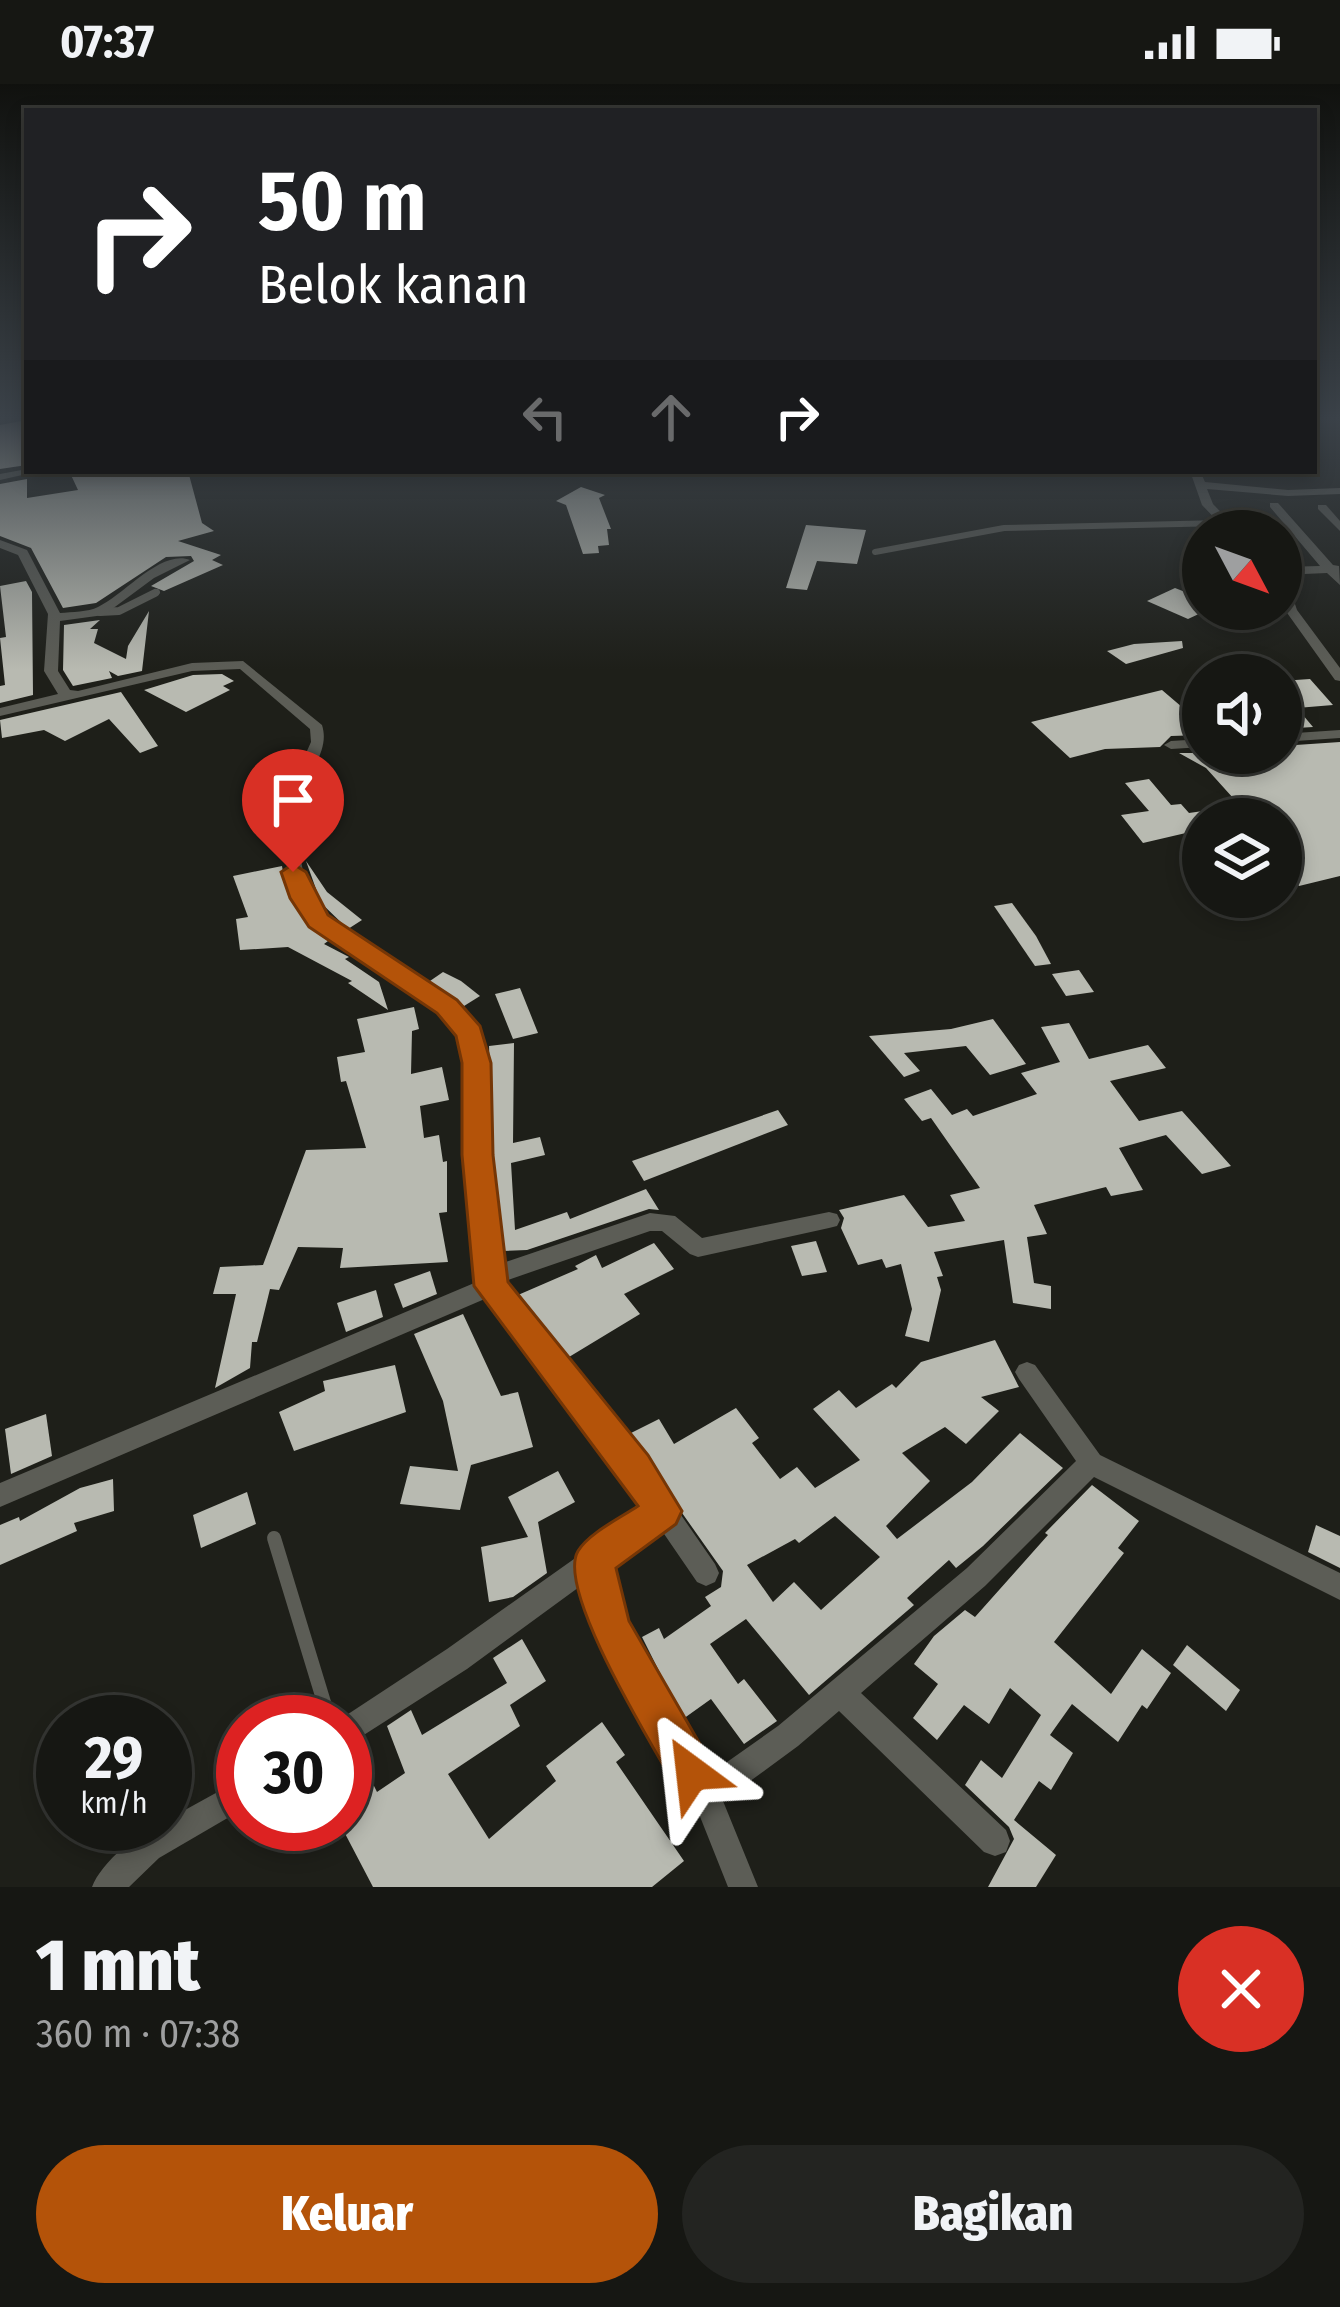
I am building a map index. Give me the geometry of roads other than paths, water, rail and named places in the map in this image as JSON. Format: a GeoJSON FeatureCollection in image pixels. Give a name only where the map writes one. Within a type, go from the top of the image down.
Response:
{"type":"FeatureCollection","features":[{"type":"Feature","properties":{"kind":"street"},"geometry":{"type":"LineString","coordinates":[[1274,506],[1340,580]]}},
{"type":"Feature","properties":{"kind":"street"},"geometry":{"type":"LineString","coordinates":[[1322,507],[1340,528]]}},
{"type":"Feature","properties":{"kind":"street"},"geometry":{"type":"LineString","coordinates":[[0,544],[22,553],[54,618],[52,675],[70,696]]}},
{"type":"Feature","properties":{"kind":"street"},"geometry":{"type":"LineString","coordinates":[[54,618],[100,612],[150,575],[184,560]]}},
{"type":"Feature","properties":{"kind":"street"},"geometry":{"type":"LineString","coordinates":[[1302,573],[1335,569]]}},
{"type":"Feature","properties":{"kind":"street"},"geometry":{"type":"LineString","coordinates":[[1302,625],[1340,677]]}},
{"type":"Feature","properties":{"kind":"street"},"geometry":{"type":"LineString","coordinates":[[0,712],[192,667],[238,664],[251,668],[315,726],[319,737],[302,780],[290,834],[298,887],[319,921],[447,1007],[470,1033],[490,1282],[634,1468],[706,1573]]}},
{"type":"Feature","properties":{"kind":"street"},"geometry":{"type":"LineString","coordinates":[[1302,737],[1340,734]]}},
{"type":"Feature","properties":{"kind":"street"},"geometry":{"type":"LineString","coordinates":[[1171,746],[1182,745]]}},
{"type":"Feature","properties":{"kind":"street"},"geometry":{"type":"LineString","coordinates":[[0,1495],[490,1282],[650,1222],[670,1224],[698,1248],[829,1220]]}},
{"type":"Feature","properties":{"kind":"street"},"geometry":{"type":"LineString","coordinates":[[1027,1372],[1091,1463],[1340,1587]]}},
{"type":"Feature","properties":{"kind":"street"},"geometry":{"type":"LineString","coordinates":[[706,1795],[841,1693],[1035,1523],[1091,1463]]}},
{"type":"Feature","properties":{"kind":"street"},"geometry":{"type":"LineString","coordinates":[[372,1714],[663,1511]]}},
{"type":"Feature","properties":{"kind":"street"},"geometry":{"type":"LineString","coordinates":[[594,1560],[610,1628],[706,1795],[743,1887]]}},
{"type":"Feature","properties":{"kind":"street"},"geometry":{"type":"LineString","coordinates":[[841,1693],[995,1841]]}},
{"type":"Feature","properties":{"kind":"street"},"geometry":{"type":"LineString","coordinates":[[107,1887],[148,1847],[216,1808]]}},
{"type":"Feature","properties":{"kind":"lane"},"geometry":{"type":"LineString","coordinates":[[875,552],[914,541],[1004,528],[1182,527]]}},
{"type":"Feature","properties":{"kind":"lane"},"geometry":{"type":"LineString","coordinates":[[100,612],[119,610],[157,592]]}},
{"type":"Feature","properties":{"kind":"lane"},"geometry":{"type":"LineString","coordinates":[[274,1538],[323,1695]]}}]}
